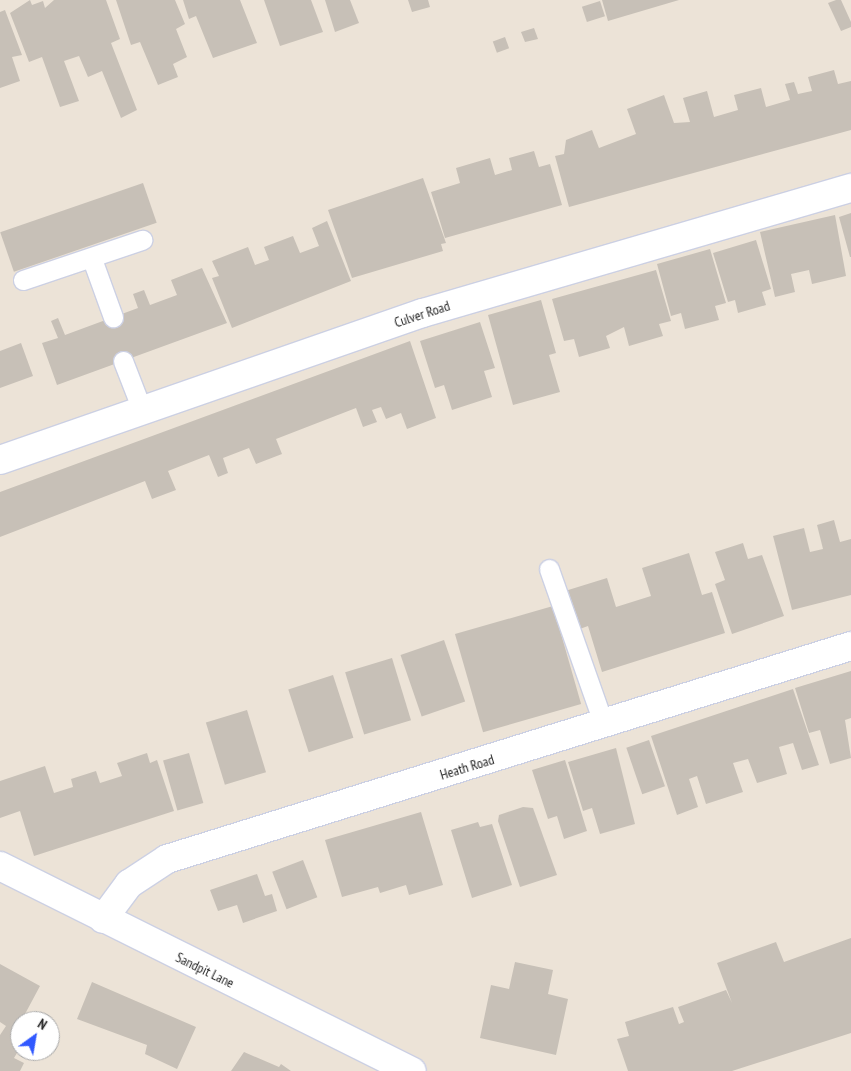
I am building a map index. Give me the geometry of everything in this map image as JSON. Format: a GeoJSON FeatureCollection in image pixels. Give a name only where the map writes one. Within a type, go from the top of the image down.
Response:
{"type":"FeatureCollection","features":[{"type":"Feature","properties":{"kind":"street","name":"Culver Road"},"geometry":{"type":"LineString","coordinates":[[0,460],[422,313],[851,188]]}},
{"type":"Feature","properties":{"kind":"street","name":"Heath Road"},"geometry":{"type":"LineString","coordinates":[[103,919],[129,884],[167,859],[604,725],[851,646]]}},
{"type":"Feature","properties":{"kind":"street","name":"Sandpit Lane"},"geometry":{"type":"LineString","coordinates":[[0,866],[103,919],[412,1071]]}},
{"type":"Feature","properties":{"kind":"lane"},"geometry":{"type":"LineString","coordinates":[[23,280],[92,259],[142,240]]}},
{"type":"Feature","properties":{"kind":"lane"},"geometry":{"type":"LineString","coordinates":[[92,259],[113,317]]}},
{"type":"Feature","properties":{"kind":"lane"},"geometry":{"type":"LineString","coordinates":[[123,361],[142,410]]}},
{"type":"Feature","properties":{"kind":"lane"},"geometry":{"type":"LineString","coordinates":[[549,569],[604,725]]}},
{"type":"Feature","properties":{"kind":"building"},"geometry":{"type":"Polygon","coordinates":[[[30,0],[32,5],[43,1],[45,8],[54,0],[106,0],[120,39],[111,43],[137,110],[121,118],[102,71],[88,77],[79,56],[64,61],[79,101],[60,107],[42,57],[29,62],[10,13],[30,0]]]}},
{"type":"Feature","properties":{"kind":"building"},"geometry":{"type":"Polygon","coordinates":[[[116,0],[175,0],[185,24],[176,29],[187,57],[173,64],[178,77],[158,85],[140,42],[131,45],[116,0]]]}},
{"type":"Feature","properties":{"kind":"building"},"geometry":{"type":"Polygon","coordinates":[[[183,0],[240,0],[257,43],[213,58],[196,16],[189,19],[183,0]]]}},
{"type":"Feature","properties":{"kind":"building"},"geometry":{"type":"Polygon","coordinates":[[[264,0],[311,0],[323,32],[280,46],[264,0]]]}},
{"type":"Feature","properties":{"kind":"building"},"geometry":{"type":"Polygon","coordinates":[[[325,0],[350,0],[359,23],[335,32],[325,0]]]}},
{"type":"Feature","properties":{"kind":"building"},"geometry":{"type":"Polygon","coordinates":[[[408,0],[428,0],[430,7],[412,12],[408,0]]]}},
{"type":"Feature","properties":{"kind":"building"},"geometry":{"type":"Polygon","coordinates":[[[602,0],[679,0],[608,21],[602,0]]]}},
{"type":"Feature","properties":{"kind":"building"},"geometry":{"type":"Polygon","coordinates":[[[841,0],[851,22],[851,27],[841,31],[828,3],[841,0]]]}},
{"type":"Feature","properties":{"kind":"building"},"geometry":{"type":"Polygon","coordinates":[[[600,1],[605,16],[587,22],[582,7],[600,1]]]}},
{"type":"Feature","properties":{"kind":"building"},"geometry":{"type":"Polygon","coordinates":[[[5,10],[22,55],[12,57],[20,81],[0,88],[0,12],[5,10]]]}},
{"type":"Feature","properties":{"kind":"building"},"geometry":{"type":"Polygon","coordinates":[[[534,28],[538,39],[525,42],[521,32],[534,28]]]}},
{"type":"Feature","properties":{"kind":"building"},"geometry":{"type":"Polygon","coordinates":[[[505,37],[509,48],[497,53],[493,41],[505,37]]]}},
{"type":"Feature","properties":{"kind":"building"},"geometry":{"type":"Polygon","coordinates":[[[834,70],[838,84],[851,81],[851,130],[569,207],[555,156],[564,154],[566,140],[592,130],[599,148],[636,134],[627,109],[664,95],[674,123],[690,122],[683,98],[707,91],[714,117],[738,110],[734,95],[761,88],[766,107],[790,100],[785,84],[794,82],[798,94],[812,91],[808,77],[834,70]]]}},
{"type":"Feature","properties":{"kind":"building"},"geometry":{"type":"Polygon","coordinates":[[[534,151],[539,167],[550,164],[562,205],[445,238],[431,192],[460,183],[456,168],[490,158],[495,175],[512,170],[509,158],[534,151]]]}},
{"type":"Feature","properties":{"kind":"building"},"geometry":{"type":"Polygon","coordinates":[[[423,178],[446,243],[441,244],[443,251],[352,278],[328,210],[423,178]]]}},
{"type":"Feature","properties":{"kind":"building"},"geometry":{"type":"Polygon","coordinates":[[[143,183],[157,223],[14,272],[0,232],[143,183]]]}},
{"type":"Feature","properties":{"kind":"building"},"geometry":{"type":"Polygon","coordinates":[[[851,213],[851,257],[850,257],[839,217],[851,213]]]}},
{"type":"Feature","properties":{"kind":"building"},"geometry":{"type":"Polygon","coordinates":[[[835,215],[846,276],[812,284],[809,270],[791,274],[795,292],[775,297],[760,232],[835,215]]]}},
{"type":"Feature","properties":{"kind":"building"},"geometry":{"type":"Polygon","coordinates":[[[327,221],[351,281],[232,328],[212,278],[219,276],[212,261],[248,247],[255,265],[269,260],[264,247],[293,236],[300,253],[319,246],[312,228],[327,221]]]}},
{"type":"Feature","properties":{"kind":"building"},"geometry":{"type":"Polygon","coordinates":[[[756,240],[771,289],[762,292],[766,305],[738,313],[735,300],[728,302],[713,253],[756,240]]]}},
{"type":"Feature","properties":{"kind":"building"},"geometry":{"type":"Polygon","coordinates":[[[710,249],[726,303],[715,306],[719,320],[685,329],[681,313],[671,316],[657,264],[710,249]]]}},
{"type":"Feature","properties":{"kind":"building"},"geometry":{"type":"Polygon","coordinates":[[[202,268],[227,323],[57,385],[42,343],[58,338],[51,321],[58,318],[65,335],[138,308],[133,294],[144,290],[150,305],[177,295],[171,280],[202,268]]]}},
{"type":"Feature","properties":{"kind":"building"},"geometry":{"type":"Polygon","coordinates":[[[656,270],[671,321],[659,324],[663,336],[629,346],[624,327],[606,336],[610,348],[579,357],[574,339],[564,341],[552,299],[656,270]]]}},
{"type":"Feature","properties":{"kind":"building"},"geometry":{"type":"Polygon","coordinates":[[[541,300],[556,353],[549,355],[560,392],[513,405],[488,315],[541,300]]]}},
{"type":"Feature","properties":{"kind":"building"},"geometry":{"type":"Polygon","coordinates":[[[480,322],[495,368],[484,371],[492,397],[452,410],[444,385],[435,388],[420,341],[480,322]]]}},
{"type":"Feature","properties":{"kind":"building"},"geometry":{"type":"Polygon","coordinates":[[[410,341],[436,418],[407,429],[401,413],[386,419],[381,407],[372,410],[377,422],[363,427],[356,408],[276,439],[282,454],[256,464],[249,448],[223,458],[228,473],[218,477],[209,455],[168,471],[176,490],[152,499],[145,481],[0,537],[0,492],[410,341]]]}},
{"type":"Feature","properties":{"kind":"building"},"geometry":{"type":"Polygon","coordinates":[[[21,343],[33,376],[0,388],[0,351],[21,343]]]}},
{"type":"Feature","properties":{"kind":"building"},"geometry":{"type":"Polygon","coordinates":[[[834,520],[840,542],[851,539],[851,595],[792,610],[773,536],[804,528],[810,552],[823,549],[817,525],[834,520]]]}},
{"type":"Feature","properties":{"kind":"building"},"geometry":{"type":"Polygon","coordinates":[[[743,543],[748,559],[762,555],[784,616],[732,634],[715,584],[725,580],[715,552],[743,543]]]}},
{"type":"Feature","properties":{"kind":"building"},"geometry":{"type":"Polygon","coordinates":[[[689,553],[702,595],[712,592],[725,633],[602,672],[588,626],[577,630],[565,591],[607,578],[616,607],[651,596],[642,568],[689,553]]]}},
{"type":"Feature","properties":{"kind":"building"},"geometry":{"type":"Polygon","coordinates":[[[553,606],[581,704],[483,732],[455,634],[553,606]]]}},
{"type":"Feature","properties":{"kind":"building"},"geometry":{"type":"Polygon","coordinates":[[[444,640],[465,701],[422,716],[401,655],[444,640]]]}},
{"type":"Feature","properties":{"kind":"building"},"geometry":{"type":"Polygon","coordinates":[[[392,658],[411,720],[364,734],[345,672],[392,658]]]}},
{"type":"Feature","properties":{"kind":"building"},"geometry":{"type":"Polygon","coordinates":[[[851,671],[851,718],[845,720],[851,758],[830,764],[820,730],[809,733],[795,688],[851,671]]]}},
{"type":"Feature","properties":{"kind":"building"},"geometry":{"type":"Polygon","coordinates":[[[333,675],[353,738],[309,752],[288,690],[333,675]]]}},
{"type":"Feature","properties":{"kind":"building"},"geometry":{"type":"Polygon","coordinates":[[[793,689],[819,765],[802,770],[793,743],[779,747],[787,774],[757,783],[748,759],[733,763],[743,792],[706,804],[697,776],[689,779],[698,807],[677,815],[651,736],[793,689]]]}},
{"type":"Feature","properties":{"kind":"building"},"geometry":{"type":"Polygon","coordinates":[[[247,710],[266,772],[225,785],[206,723],[247,710]]]}},
{"type":"Feature","properties":{"kind":"building"},"geometry":{"type":"Polygon","coordinates":[[[649,740],[665,786],[642,794],[626,748],[649,740]]]}},
{"type":"Feature","properties":{"kind":"building"},"geometry":{"type":"Polygon","coordinates":[[[616,748],[635,824],[600,834],[592,808],[583,811],[568,762],[616,748]]]}},
{"type":"Feature","properties":{"kind":"building"},"geometry":{"type":"Polygon","coordinates":[[[147,753],[150,763],[157,760],[174,811],[34,856],[20,811],[0,818],[0,781],[45,766],[54,793],[73,787],[71,779],[96,771],[100,783],[122,776],[117,763],[147,753]]]}},
{"type":"Feature","properties":{"kind":"building"},"geometry":{"type":"Polygon","coordinates":[[[189,753],[203,803],[177,810],[163,760],[189,753]]]}},
{"type":"Feature","properties":{"kind":"building"},"geometry":{"type":"Polygon","coordinates":[[[565,760],[587,831],[564,839],[557,816],[548,819],[532,770],[565,760]]]}},
{"type":"Feature","properties":{"kind":"building"},"geometry":{"type":"Polygon","coordinates":[[[523,807],[533,808],[557,875],[520,887],[498,821],[499,815],[523,807]]]}},
{"type":"Feature","properties":{"kind":"building"},"geometry":{"type":"Polygon","coordinates":[[[421,812],[443,885],[409,895],[406,885],[380,893],[378,887],[342,897],[325,840],[421,812]]]}},
{"type":"Feature","properties":{"kind":"building"},"geometry":{"type":"Polygon","coordinates":[[[478,822],[480,827],[492,824],[512,885],[472,898],[451,830],[478,822]]]}},
{"type":"Feature","properties":{"kind":"building"},"geometry":{"type":"Polygon","coordinates":[[[303,860],[317,897],[287,909],[272,872],[303,860]]]}},
{"type":"Feature","properties":{"kind":"building"},"geometry":{"type":"Polygon","coordinates":[[[257,874],[265,896],[272,894],[277,911],[243,923],[237,905],[218,911],[210,890],[257,874]]]}},
{"type":"Feature","properties":{"kind":"building"},"geometry":{"type":"Polygon","coordinates":[[[851,938],[851,1033],[732,1071],[628,1071],[617,1039],[629,1036],[625,1022],[673,1007],[679,1024],[684,1022],[678,1007],[726,990],[732,1003],[717,963],[776,942],[784,962],[851,938]]]}},
{"type":"Feature","properties":{"kind":"building"},"geometry":{"type":"Polygon","coordinates":[[[515,962],[553,970],[548,994],[568,999],[556,1055],[480,1038],[491,985],[509,989],[515,962]]]}},
{"type":"Feature","properties":{"kind":"building"},"geometry":{"type":"Polygon","coordinates":[[[0,964],[40,986],[27,1011],[10,1011],[10,1061],[24,1063],[20,1071],[0,1071],[0,1035],[6,1026],[0,1022],[0,964]]]}},
{"type":"Feature","properties":{"kind":"building"},"geometry":{"type":"Polygon","coordinates":[[[92,982],[196,1027],[177,1069],[145,1054],[147,1045],[77,1019],[92,982]]]}},
{"type":"Feature","properties":{"kind":"building"},"geometry":{"type":"Polygon","coordinates":[[[244,1052],[279,1067],[281,1064],[291,1071],[231,1071],[244,1052]]]}}]}
